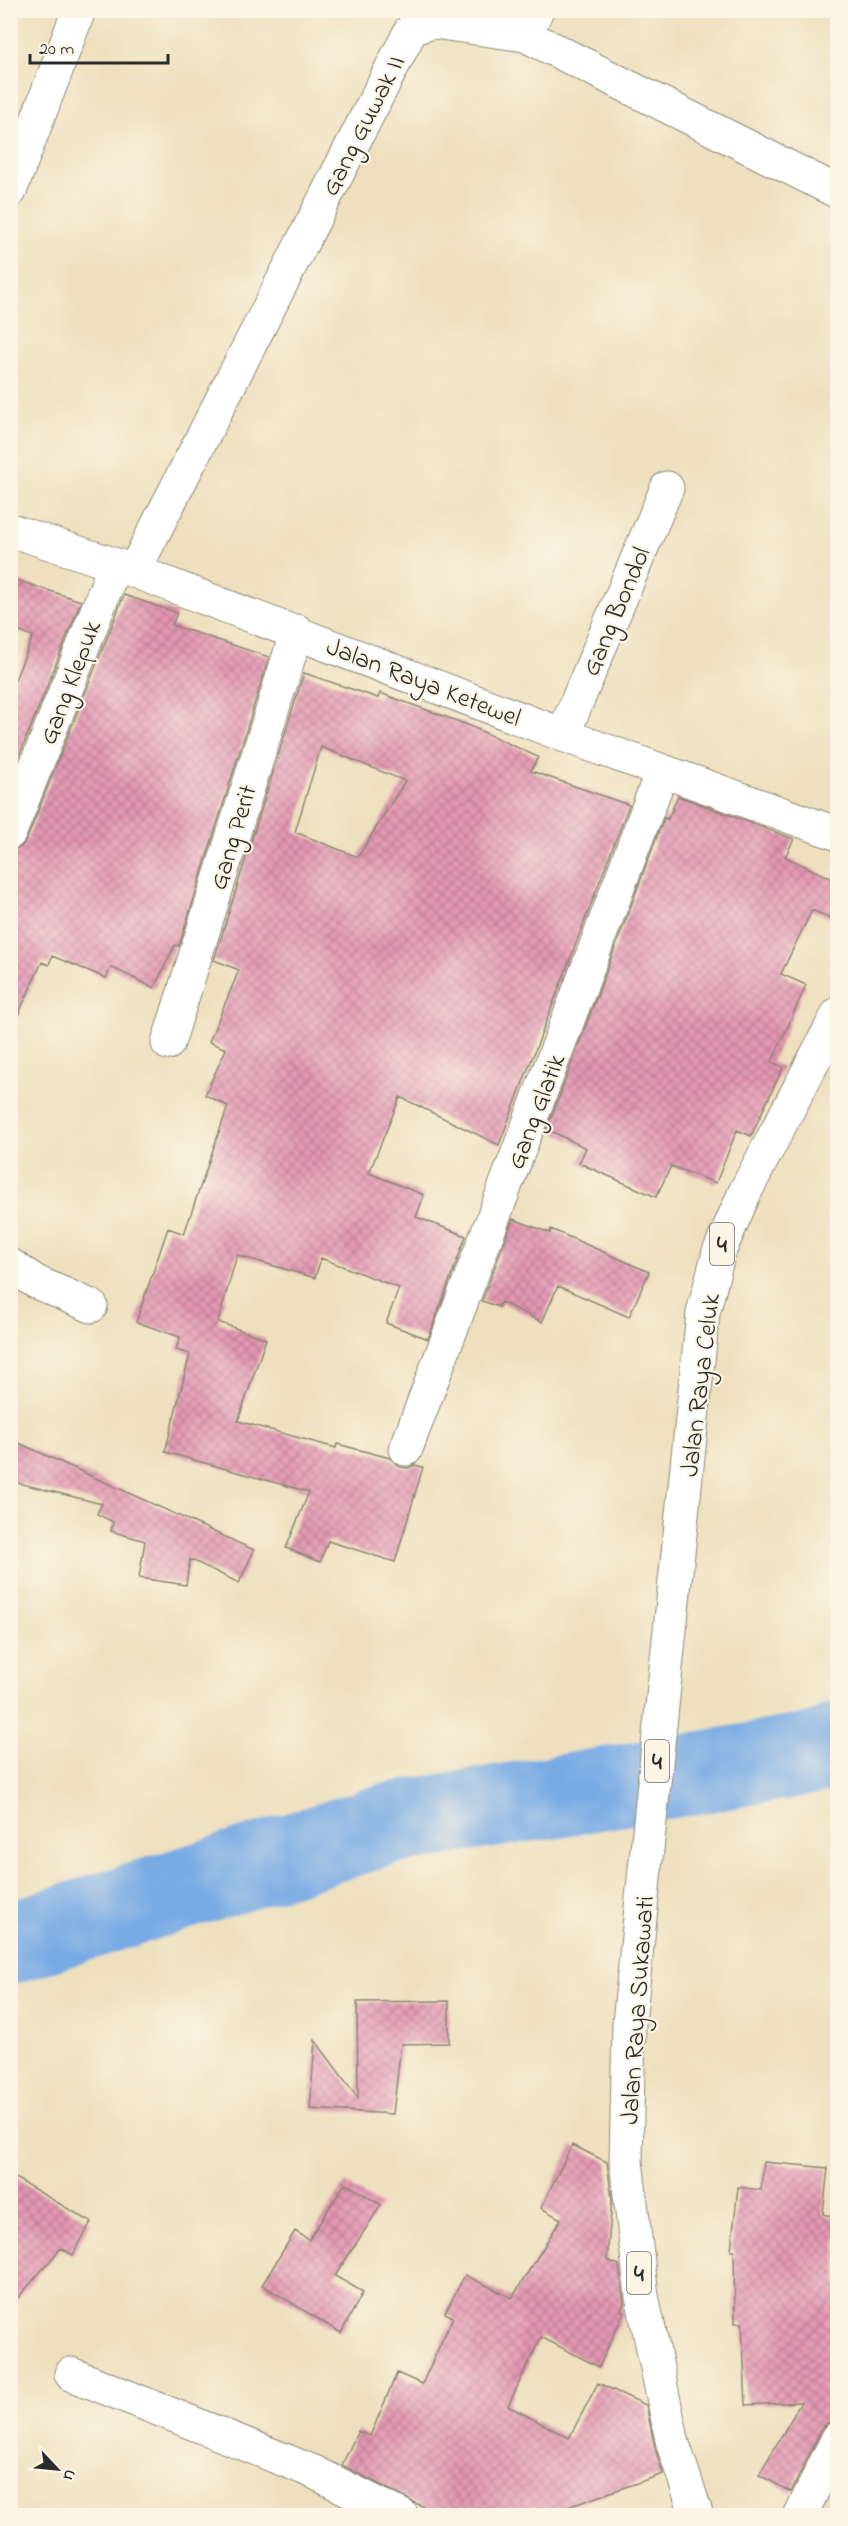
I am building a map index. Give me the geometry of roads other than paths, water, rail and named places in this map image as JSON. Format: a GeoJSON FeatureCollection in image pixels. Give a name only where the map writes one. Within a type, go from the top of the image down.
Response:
{"type":"FeatureCollection","features":[{"type":"Feature","properties":{"kind":"main road"},"geometry":{"type":"LineString","coordinates":[[10,191],[79,10]]}},
{"type":"Feature","properties":{"kind":"main road","name":"Gang Guwak II"},"geometry":{"type":"LineString","coordinates":[[124,568],[411,30],[433,22],[531,23],[837,192]]}},
{"type":"Feature","properties":{"kind":"main road","name":"Gang Bondol"},"geometry":{"type":"LineString","coordinates":[[563,735],[668,488]]}},
{"type":"Feature","properties":{"kind":"main road","name":"Jalan Raya Ketewel"},"geometry":{"type":"LineString","coordinates":[[10,530],[124,568],[563,735],[837,834]]}},
{"type":"Feature","properties":{"kind":"main road","name":"Gang Klepuk"},"geometry":{"type":"LineString","coordinates":[[10,832],[124,568]]}},
{"type":"Feature","properties":{"kind":"main road","name":"Gang Perit"},"geometry":{"type":"LineString","coordinates":[[168,1043],[297,632]]}},
{"type":"Feature","properties":{"kind":"main road","name":"Gang Glatik"},"geometry":{"type":"LineString","coordinates":[[406,1449],[662,771]]}},
{"type":"Feature","properties":{"kind":"main road","name":"Jalan Raya Celuk"},"geometry":{"type":"LineString","coordinates":[[686,1498],[704,1313],[718,1252],[745,1191],[837,1014]]}},
{"type":"Feature","properties":{"kind":"main road"},"geometry":{"type":"LineString","coordinates":[[10,1265],[36,1282],[91,1306]]}},
{"type":"Feature","properties":{"kind":"main road","name":"Jalan Raya Sukawati"},"geometry":{"type":"LineString","coordinates":[[686,1498],[629,2023],[626,2161],[642,2296],[673,2444],[697,2516]]}},
{"type":"Feature","properties":{"kind":"main road"},"geometry":{"type":"LineString","coordinates":[[71,2374],[314,2472],[402,2516]]}},
{"type":"Feature","properties":{"kind":"main road"},"geometry":{"type":"LineString","coordinates":[[801,2516],[837,2438]]}},
{"type":"Feature","properties":{"kind":"waterway"},"geometry":{"type":"LineString","coordinates":[[10,1943],[388,1824],[823,1752],[838,1743]]}},
{"type":"Feature","properties":{"kind":"waterway"},"geometry":{"type":"LineString","coordinates":[[823,1752],[838,1756]]}}]}
